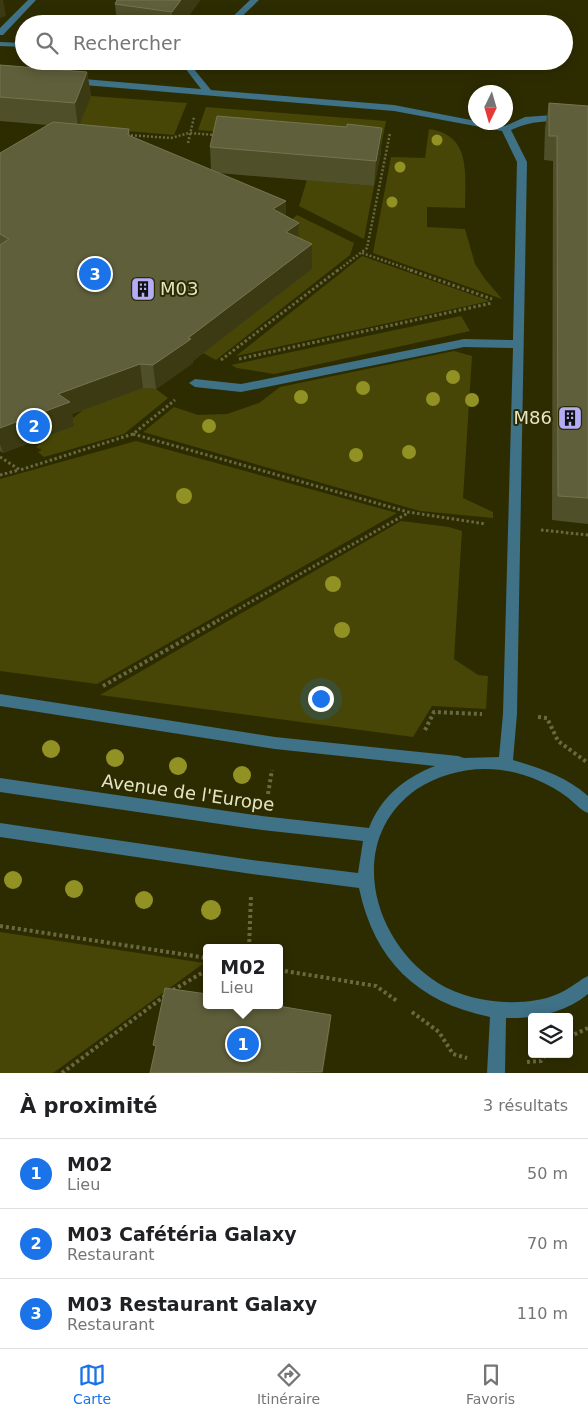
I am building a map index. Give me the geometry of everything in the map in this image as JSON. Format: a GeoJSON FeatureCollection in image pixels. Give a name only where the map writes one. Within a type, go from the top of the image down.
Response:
{"type":"FeatureCollection","features":[{"type":"Feature","properties":{"kind":"lane"},"geometry":{"type":"LineString","coordinates":[[17,15],[32,0]]}},
{"type":"Feature","properties":{"kind":"lane"},"geometry":{"type":"LineString","coordinates":[[239,15],[255,0]]}},
{"type":"Feature","properties":{"kind":"lane"},"geometry":{"type":"LineString","coordinates":[[0,33],[15,18]]}},
{"type":"Feature","properties":{"kind":"lane"},"geometry":{"type":"LineString","coordinates":[[0,44],[15,45]]}},
{"type":"Feature","properties":{"kind":"lane"},"geometry":{"type":"LineString","coordinates":[[191,70],[208,92]]}},
{"type":"Feature","properties":{"kind":"lane"},"geometry":{"type":"LineString","coordinates":[[66,81],[394,108],[468,122]]}},
{"type":"Feature","properties":{"kind":"lane"},"geometry":{"type":"LineString","coordinates":[[513,126],[525,120],[553,118],[588,121]]}},
{"type":"Feature","properties":{"kind":"lane"},"geometry":{"type":"LineString","coordinates":[[506,130],[522,162],[510,714],[506,764]]}},
{"type":"Feature","properties":{"kind":"lane"},"geometry":{"type":"LineString","coordinates":[[194,383],[241,388],[464,343],[518,344]]}},
{"type":"Feature","properties":{"kind":"lane"},"geometry":{"type":"LineString","coordinates":[[0,700],[275,743],[468,763],[506,764],[544,776],[564,786],[588,806]]}},
{"type":"Feature","properties":{"kind":"lane"},"geometry":{"type":"LineString","coordinates":[[468,763],[436,771],[409,786],[386,807],[371,835],[366,857],[365,881],[373,918],[392,952],[421,981],[457,1001],[498,1011],[541,1008],[579,992],[588,984]]}},
{"type":"Feature","properties":{"kind":"lane","name":"Avenue de l'Europe"},"geometry":{"type":"LineString","coordinates":[[0,785],[262,823],[371,835]]}},
{"type":"Feature","properties":{"kind":"lane"},"geometry":{"type":"LineString","coordinates":[[0,830],[365,881]]}},
{"type":"Feature","properties":{"kind":"lane"},"geometry":{"type":"LineString","coordinates":[[496,1069],[498,1011]]}},
{"type":"Feature","properties":{"kind":"path"},"geometry":{"type":"LineString","coordinates":[[225,362],[216,364],[367,248],[391,126]]}},
{"type":"Feature","properties":{"kind":"path"},"geometry":{"type":"LineString","coordinates":[[124,134],[171,138],[189,133],[219,135]]}},
{"type":"Feature","properties":{"kind":"path"},"geometry":{"type":"LineString","coordinates":[[378,148],[388,149]]}},
{"type":"Feature","properties":{"kind":"path"},"geometry":{"type":"LineString","coordinates":[[235,360],[500,302],[362,252]]}},
{"type":"Feature","properties":{"kind":"path"},"geometry":{"type":"LineString","coordinates":[[0,475],[133,434],[194,383]]}},
{"type":"Feature","properties":{"kind":"path"},"geometry":{"type":"LineString","coordinates":[[133,434],[408,512],[588,535]]}},
{"type":"Feature","properties":{"kind":"path"},"geometry":{"type":"LineString","coordinates":[[0,457],[20,470]]}},
{"type":"Feature","properties":{"kind":"path"},"geometry":{"type":"LineString","coordinates":[[102,687],[408,512]]}},
{"type":"Feature","properties":{"kind":"path"},"geometry":{"type":"LineString","coordinates":[[510,714],[547,718],[558,740],[588,763]]}},
{"type":"Feature","properties":{"kind":"path"},"geometry":{"type":"LineString","coordinates":[[0,926],[203,957]]}},
{"type":"Feature","properties":{"kind":"path"},"geometry":{"type":"LineString","coordinates":[[283,971],[376,986],[400,1003]]}},
{"type":"Feature","properties":{"kind":"path"},"geometry":{"type":"LineString","coordinates":[[62,1073],[157,1000],[203,972]]}},
{"type":"Feature","properties":{"kind":"path"},"geometry":{"type":"LineString","coordinates":[[408,1009],[439,1032],[453,1054],[496,1069],[541,1061],[543,1058]]}},
{"type":"Feature","properties":{"kind":"path"},"geometry":{"type":"LineString","coordinates":[[573,1035],[588,1028]]}},
{"type":"Feature","properties":{"kind":"shaded area"},"geometry":{"type":"Polygon","coordinates":[[[91,96],[187,103],[174,135],[79,127],[91,96]]]}},
{"type":"Feature","properties":{"kind":"shaded area"},"geometry":{"type":"Polygon","coordinates":[[[206,107],[386,121],[381,146],[198,130],[206,107]]]}},
{"type":"Feature","properties":{"kind":"shaded area"},"geometry":{"type":"Polygon","coordinates":[[[429,129],[443,133],[453,139],[459,148],[465,170],[465,208],[427,207],[427,227],[465,229],[475,264],[502,299],[373,253],[391,157],[425,158],[429,129]]]}},
{"type":"Feature","properties":{"kind":"shaded area"},"geometry":{"type":"Polygon","coordinates":[[[307,180],[374,186],[364,239],[299,206],[307,180]]]}},
{"type":"Feature","properties":{"kind":"shaded area"},"geometry":{"type":"Polygon","coordinates":[[[297,215],[354,243],[350,255],[216,360],[203,353],[311,269],[286,225],[297,215]]]}},
{"type":"Feature","properties":{"kind":"shaded area"},"geometry":{"type":"Polygon","coordinates":[[[362,256],[490,301],[236,356],[362,256]]]}},
{"type":"Feature","properties":{"kind":"shaded area"},"geometry":{"type":"Polygon","coordinates":[[[461,316],[470,331],[274,374],[237,368],[231,365],[461,316]]]}},
{"type":"Feature","properties":{"kind":"shaded area"},"geometry":{"type":"Polygon","coordinates":[[[454,351],[472,356],[463,498],[493,512],[493,518],[420,511],[143,432],[174,407],[198,415],[227,414],[259,403],[280,387],[454,351]]]}},
{"type":"Feature","properties":{"kind":"shaded area"},"geometry":{"type":"Polygon","coordinates":[[[117,385],[156,389],[168,398],[124,434],[44,457],[38,452],[42,450],[36,447],[52,434],[74,426],[68,422],[83,410],[105,402],[117,385]]]}},
{"type":"Feature","properties":{"kind":"shaded area"},"geometry":{"type":"Polygon","coordinates":[[[136,441],[397,513],[97,684],[0,671],[0,479],[136,441]]]}},
{"type":"Feature","properties":{"kind":"shaded area"},"geometry":{"type":"Polygon","coordinates":[[[401,521],[449,527],[462,531],[454,659],[478,675],[488,676],[486,709],[432,706],[413,737],[100,695],[401,521]]]}},
{"type":"Feature","properties":{"kind":"shaded area"},"geometry":{"type":"Polygon","coordinates":[[[0,932],[203,963],[53,1073],[0,1073],[0,932]]]}},
{"type":"Feature","properties":{"kind":"building"},"geometry":{"type":"Polygon","coordinates":[[[117,0],[181,0],[172,12],[115,4],[117,0]]]}},
{"type":"Feature","properties":{"kind":"building"},"geometry":{"type":"Polygon","coordinates":[[[0,65],[15,66],[15,70],[87,72],[75,103],[0,97],[0,65]]]}},
{"type":"Feature","properties":{"kind":"building","name":"M86"},"geometry":{"type":"Polygon","coordinates":[[[549,103],[588,106],[588,498],[558,496],[557,136],[549,136],[549,103]]]}},
{"type":"Feature","properties":{"kind":"building"},"geometry":{"type":"Polygon","coordinates":[[[217,116],[347,127],[347,124],[382,128],[376,161],[210,147],[217,116]]]}},
{"type":"Feature","properties":{"kind":"building","name":"M03"},"geometry":{"type":"Polygon","coordinates":[[[53,122],[129,129],[128,135],[286,201],[273,209],[299,223],[286,232],[312,244],[188,338],[191,339],[153,365],[140,364],[58,394],[70,402],[0,428],[0,245],[9,239],[0,234],[0,153],[53,122]]]}},
{"type":"Feature","properties":{"kind":"building"},"geometry":{"type":"Polygon","coordinates":[[[165,988],[203,993],[203,1009],[283,1009],[283,1007],[331,1015],[322,1072],[150,1073],[156,1046],[153,1045],[165,988]]]}},
{"type":"Feature","properties":{"kind":"place","name":"M03 Restaurant Galaxy"},"geometry":{"type":"Point","coordinates":[95,274]}},
{"type":"Feature","properties":{"kind":"place","name":"M03"},"geometry":{"type":"Point","coordinates":[143,289]}},
{"type":"Feature","properties":{"kind":"place","name":"M86"},"geometry":{"type":"Point","coordinates":[570,418]}},
{"type":"Feature","properties":{"kind":"place","name":"M03 Cafétéria Galaxy"},"geometry":{"type":"Point","coordinates":[34,426]}},
{"type":"Feature","properties":{"kind":"place","name":"M02"},"geometry":{"type":"Point","coordinates":[243,1044]}}]}
